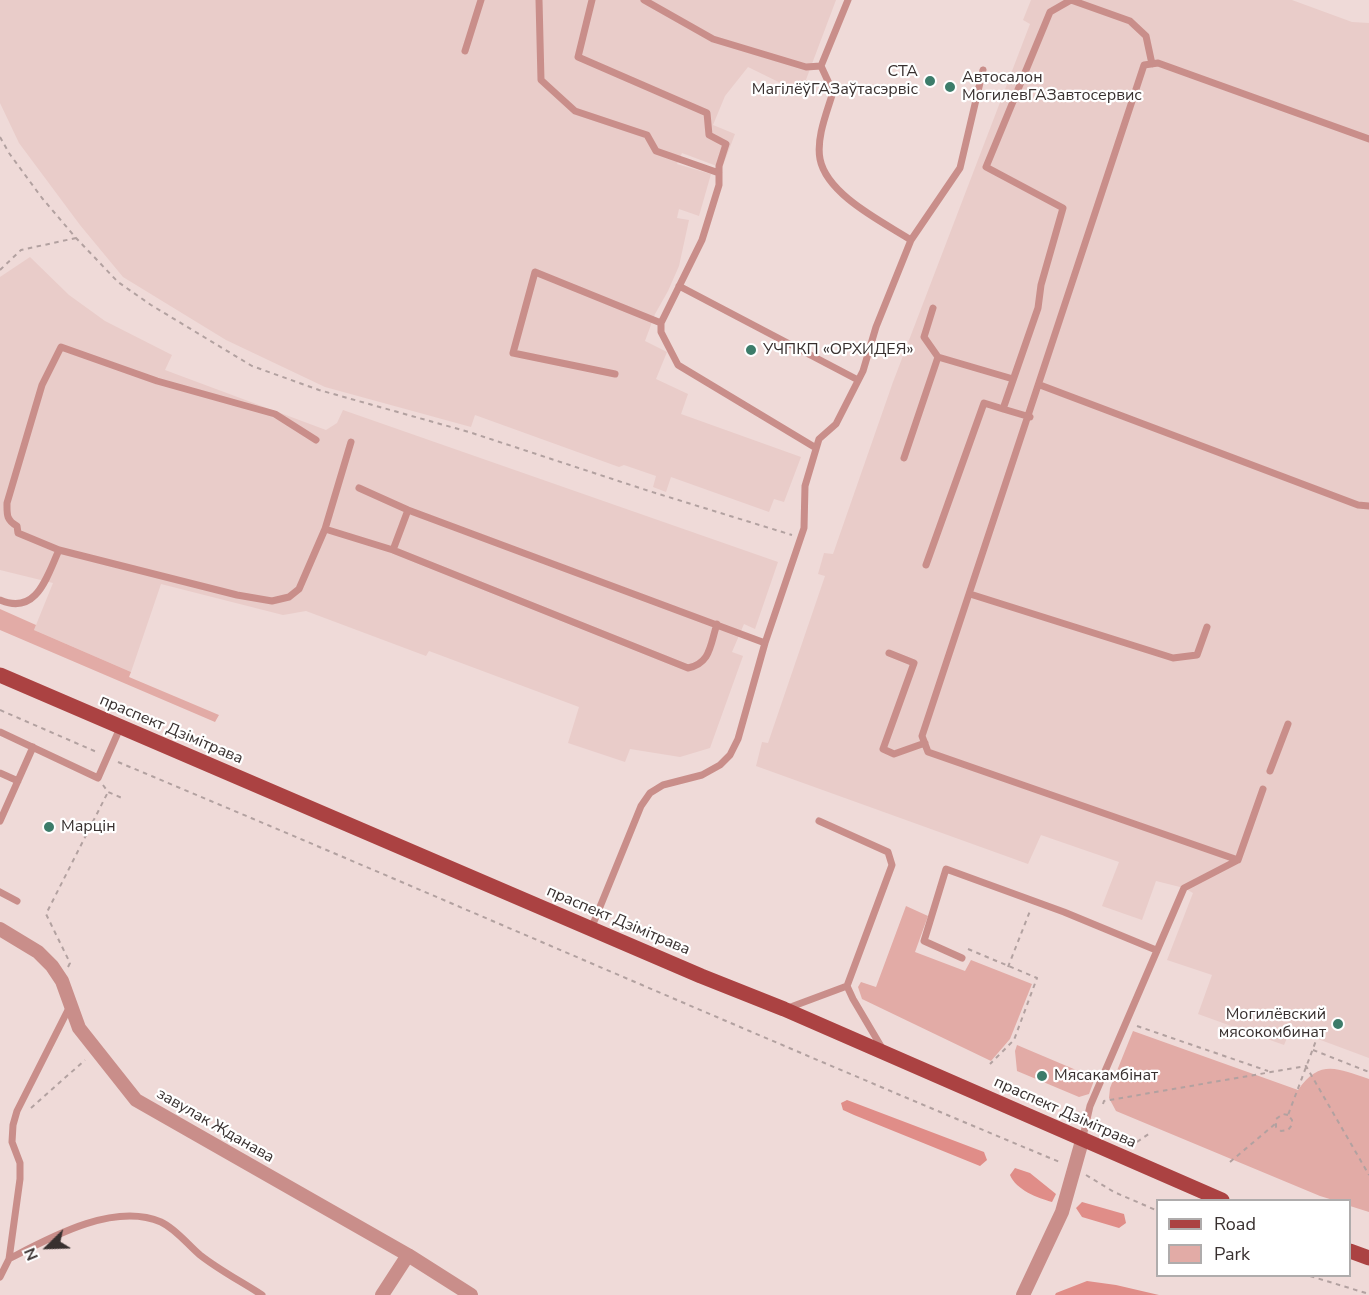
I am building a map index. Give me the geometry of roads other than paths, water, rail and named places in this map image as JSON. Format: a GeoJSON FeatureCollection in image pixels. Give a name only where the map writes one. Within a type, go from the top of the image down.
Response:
{"type":"FeatureCollection","features":[{"type":"Feature","properties":{"kind":"main road","name":"праспект Дзімітрава"},"geometry":{"type":"LineString","coordinates":[[0,675],[591,929],[784,1009],[1082,1141],[1220,1199]]}},
{"type":"Feature","properties":{"kind":"main road"},"geometry":{"type":"LineString","coordinates":[[1351,1251],[1369,1258]]}},
{"type":"Feature","properties":{"kind":"street","name":"завулак Жданава"},"geometry":{"type":"LineString","coordinates":[[0,929],[38,952],[52,966],[62,981],[79,1028],[136,1100],[408,1255],[471,1295]]}},
{"type":"Feature","properties":{"kind":"street"},"geometry":{"type":"LineString","coordinates":[[1023,1295],[1062,1212],[1082,1141]]}},
{"type":"Feature","properties":{"kind":"street"},"geometry":{"type":"LineString","coordinates":[[382,1295],[408,1255]]}},
{"type":"Feature","properties":{"kind":"lane"},"geometry":{"type":"LineString","coordinates":[[465,51],[481,0]]}},
{"type":"Feature","properties":{"kind":"lane"},"geometry":{"type":"LineString","coordinates":[[539,0],[541,80],[575,111],[647,135],[656,151],[719,173]]}},
{"type":"Feature","properties":{"kind":"lane"},"geometry":{"type":"LineString","coordinates":[[592,0],[578,57],[707,113],[709,135],[726,144],[719,166],[719,185],[702,240],[661,323],[661,333],[678,364],[816,448]]}},
{"type":"Feature","properties":{"kind":"lane"},"geometry":{"type":"LineString","coordinates":[[644,0],[713,39],[806,67],[821,66]]}},
{"type":"Feature","properties":{"kind":"lane"},"geometry":{"type":"LineString","coordinates":[[848,0],[821,66],[833,92],[825,121],[820,160],[830,181],[857,206],[912,240]]}},
{"type":"Feature","properties":{"kind":"lane"},"geometry":{"type":"LineString","coordinates":[[1003,409],[1038,308],[1041,285],[1063,208],[986,167],[1050,12],[1071,0],[1130,21],[1146,36],[1152,64]]}},
{"type":"Feature","properties":{"kind":"lane"},"geometry":{"type":"LineString","coordinates":[[1238,860],[928,752],[922,736],[1030,417],[1144,65],[1158,63],[1369,139]]}},
{"type":"Feature","properties":{"kind":"lane"},"geometry":{"type":"LineString","coordinates":[[591,929],[641,806],[650,793],[663,785],[702,775],[720,765],[730,755],[738,740],[765,643],[804,528],[805,486],[819,439],[836,424],[863,371],[876,327],[912,240],[960,168],[983,70]]}},
{"type":"Feature","properties":{"kind":"lane"},"geometry":{"type":"LineString","coordinates":[[615,374],[513,353],[535,272],[661,323]]}},
{"type":"Feature","properties":{"kind":"lane"},"geometry":{"type":"LineString","coordinates":[[680,286],[858,380]]}},
{"type":"Feature","properties":{"kind":"lane"},"geometry":{"type":"LineString","coordinates":[[933,308],[924,338],[938,357],[1013,379]]}},
{"type":"Feature","properties":{"kind":"lane"},"geometry":{"type":"LineString","coordinates":[[316,440],[275,414],[158,381],[61,347],[42,385],[8,502],[7,515],[10,521],[17,526],[18,533],[59,550],[237,595],[272,601],[289,597],[299,589],[325,529],[351,442]]}},
{"type":"Feature","properties":{"kind":"lane"},"geometry":{"type":"LineString","coordinates":[[904,458],[938,357]]}},
{"type":"Feature","properties":{"kind":"lane"},"geometry":{"type":"LineString","coordinates":[[1040,385],[1358,505],[1369,506]]}},
{"type":"Feature","properties":{"kind":"lane"},"geometry":{"type":"LineString","coordinates":[[926,565],[984,403],[1030,417]]}},
{"type":"Feature","properties":{"kind":"lane"},"geometry":{"type":"LineString","coordinates":[[359,488],[408,510],[765,643]]}},
{"type":"Feature","properties":{"kind":"lane"},"geometry":{"type":"LineString","coordinates":[[393,550],[408,510]]}},
{"type":"Feature","properties":{"kind":"lane"},"geometry":{"type":"LineString","coordinates":[[325,529],[393,550],[679,666],[688,668],[698,666],[706,659],[717,624]]}},
{"type":"Feature","properties":{"kind":"lane"},"geometry":{"type":"LineString","coordinates":[[0,600],[22,604],[34,597],[45,581],[59,550]]}},
{"type":"Feature","properties":{"kind":"lane"},"geometry":{"type":"LineString","coordinates":[[970,594],[1173,658],[1197,655],[1207,627]]}},
{"type":"Feature","properties":{"kind":"lane"},"geometry":{"type":"LineString","coordinates":[[889,653],[914,663],[883,749],[894,754],[925,743]]}},
{"type":"Feature","properties":{"kind":"lane"},"geometry":{"type":"LineString","coordinates":[[1270,771],[1288,724]]}},
{"type":"Feature","properties":{"kind":"lane"},"geometry":{"type":"LineString","coordinates":[[0,732],[98,778],[120,728]]}},
{"type":"Feature","properties":{"kind":"lane"},"geometry":{"type":"LineString","coordinates":[[0,821],[3,808],[33,747]]}},
{"type":"Feature","properties":{"kind":"lane"},"geometry":{"type":"LineString","coordinates":[[0,773],[18,781]]}},
{"type":"Feature","properties":{"kind":"lane"},"geometry":{"type":"LineString","coordinates":[[1082,1141],[1090,1106],[1184,888],[1238,860],[1263,789]]}},
{"type":"Feature","properties":{"kind":"lane"},"geometry":{"type":"LineString","coordinates":[[819,821],[888,852],[892,865],[847,986],[887,1055]]}},
{"type":"Feature","properties":{"kind":"lane"},"geometry":{"type":"LineString","coordinates":[[962,958],[924,941],[946,869],[1156,950]]}},
{"type":"Feature","properties":{"kind":"lane"},"geometry":{"type":"LineString","coordinates":[[0,892],[17,901]]}},
{"type":"Feature","properties":{"kind":"lane"},"geometry":{"type":"LineString","coordinates":[[784,1009],[847,986]]}},
{"type":"Feature","properties":{"kind":"lane"},"geometry":{"type":"LineString","coordinates":[[0,1278],[9,1259],[20,1179],[20,1163],[12,1142],[15,1117],[70,1006]]}},
{"type":"Feature","properties":{"kind":"lane"},"geometry":{"type":"LineString","coordinates":[[9,1259],[50,1238],[88,1223],[122,1217],[147,1218],[163,1223],[201,1256],[262,1295]]}},
{"type":"Feature","properties":{"kind":"place","name":"СТА МагілёўГАЗаўтасэрвіс"},"geometry":{"type":"Point","coordinates":[930,81]}},
{"type":"Feature","properties":{"kind":"place","name":"Автосалон МогилевГАЗавтосервис"},"geometry":{"type":"Point","coordinates":[950,87]}},
{"type":"Feature","properties":{"kind":"place","name":"УЧПКП «ОРХИДЕЯ»"},"geometry":{"type":"Point","coordinates":[751,350]}},
{"type":"Feature","properties":{"kind":"place","name":"Марцін"},"geometry":{"type":"Point","coordinates":[49,827]}},
{"type":"Feature","properties":{"kind":"place","name":"Могилёвский мясокомбинат"},"geometry":{"type":"Point","coordinates":[1338,1024]}},
{"type":"Feature","properties":{"kind":"place","name":"Мясакамбінат"},"geometry":{"type":"Point","coordinates":[1042,1076]}}]}
